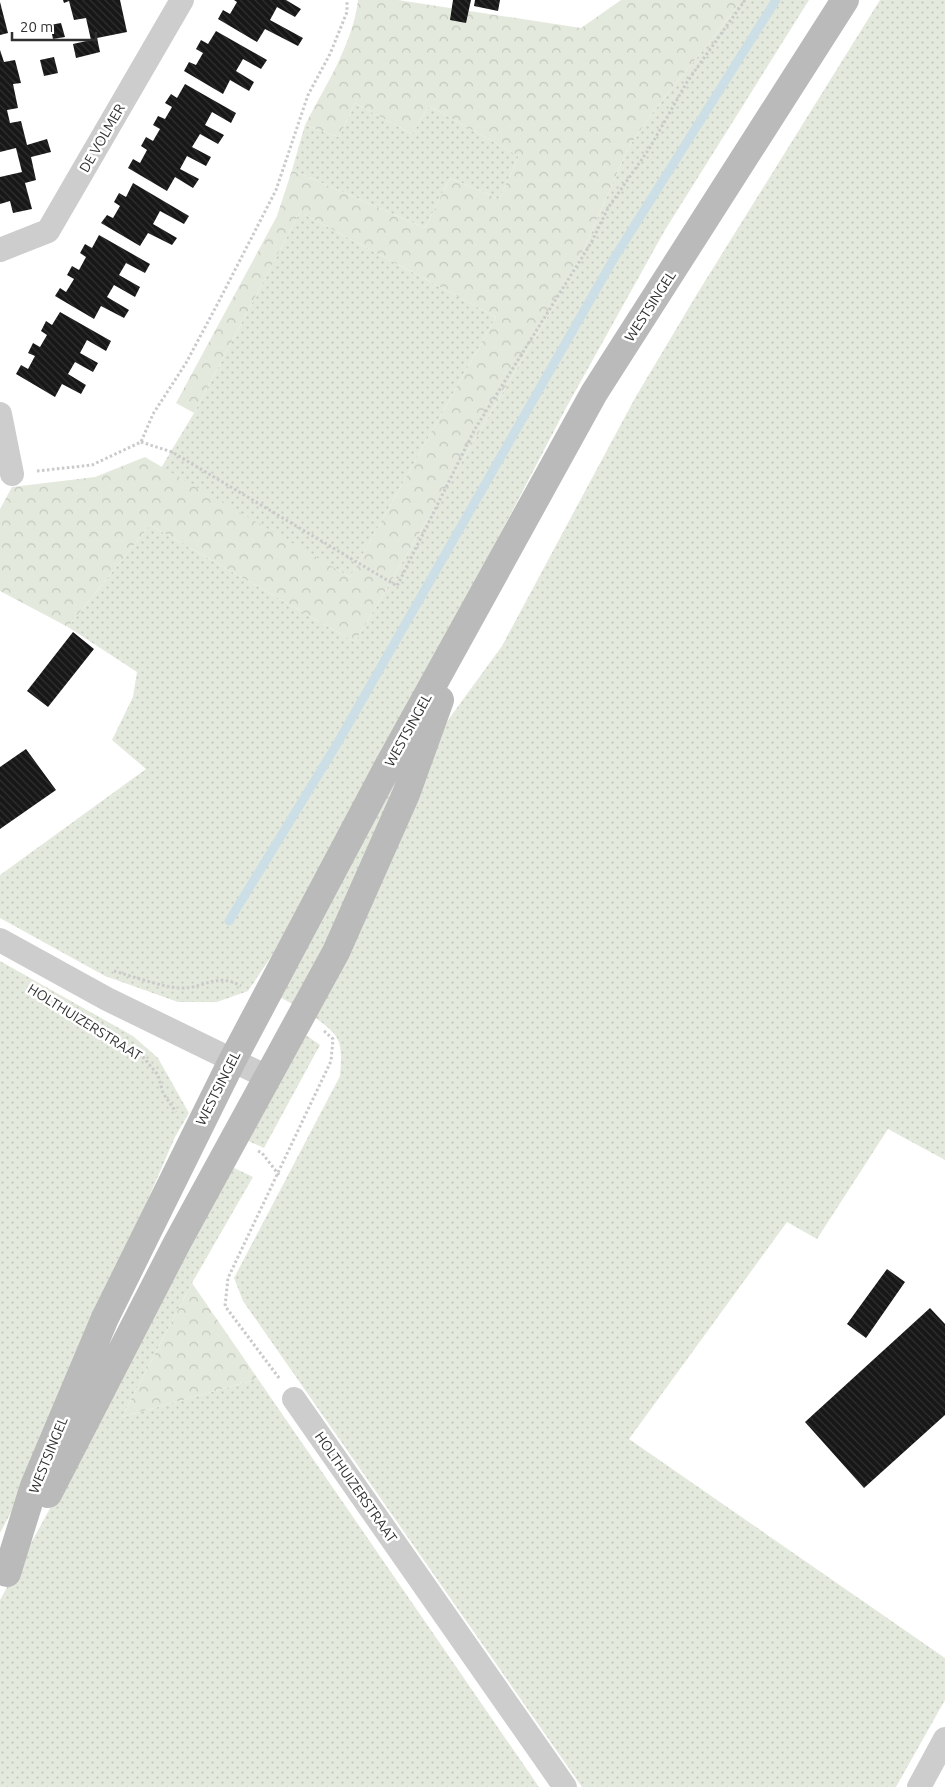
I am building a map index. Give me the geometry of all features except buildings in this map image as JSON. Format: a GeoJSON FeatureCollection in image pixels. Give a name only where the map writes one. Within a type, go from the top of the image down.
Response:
{"type":"FeatureCollection","features":[{"type":"Feature","properties":{"kind":"main road","name":"WESTSINGEL"},"geometry":{"type":"LineString","coordinates":[[4,1579],[34,1486],[105,1318],[232,1061],[387,768],[470,621],[594,393],[845,0]]}},
{"type":"Feature","properties":{"kind":"main road","name":"WESTSINGEL"},"geometry":{"type":"LineString","coordinates":[[4,1579],[178,1243],[336,952],[406,794],[470,621]]}},
{"type":"Feature","properties":{"kind":"street","name":"DE VOLMER"},"geometry":{"type":"LineString","coordinates":[[0,250],[48,231],[182,0]]}},
{"type":"Feature","properties":{"kind":"street"},"geometry":{"type":"LineString","coordinates":[[0,414],[12,474]]}},
{"type":"Feature","properties":{"kind":"street","name":"HOLTHUIZERSTRAAT"},"geometry":{"type":"LineString","coordinates":[[0,940],[90,990],[267,1077]]}},
{"type":"Feature","properties":{"kind":"street","name":"HOLTHUIZERSTRAAT"},"geometry":{"type":"LineString","coordinates":[[294,1399],[565,1787]]}},
{"type":"Feature","properties":{"kind":"street"},"geometry":{"type":"LineString","coordinates":[[919,1787],[945,1739]]}},
{"type":"Feature","properties":{"kind":"path"},"geometry":{"type":"LineString","coordinates":[[12,474],[92,465],[141,442],[153,414],[186,363],[276,190],[308,95],[330,54],[347,12],[347,0]]}},
{"type":"Feature","properties":{"kind":"path"},"geometry":{"type":"LineString","coordinates":[[141,442],[172,452],[397,586],[476,429],[591,242],[608,208],[649,149],[688,82],[745,0]]}},
{"type":"Feature","properties":{"kind":"path"},"geometry":{"type":"LineString","coordinates":[[111,970],[182,988],[220,979],[231,981],[264,999]]}},
{"type":"Feature","properties":{"kind":"path","name":"HOLTHUIZERSTRAAT"},"geometry":{"type":"LineString","coordinates":[[47,998],[144,1058],[158,1075],[163,1093],[174,1111],[200,1124]]}},
{"type":"Feature","properties":{"kind":"path"},"geometry":{"type":"LineString","coordinates":[[294,1399],[225,1306],[228,1278],[279,1175],[331,1062],[333,1039],[319,1027],[300,1017]]}},
{"type":"Feature","properties":{"kind":"path"},"geometry":{"type":"LineString","coordinates":[[234,1141],[262,1153],[279,1175]]}},
{"type":"Feature","properties":{"kind":"green space"},"geometry":{"type":"Polygon","coordinates":[[[358,0],[398,0],[581,28],[621,0],[743,0],[653,112],[628,148],[574,272],[355,642],[150,525],[68,627],[0,591],[0,509],[12,487],[95,477],[145,457],[350,577],[496,317],[300,212],[194,413],[176,403],[277,216],[292,170],[425,228],[450,178],[499,199],[519,156],[429,106],[412,134],[355,103],[339,137],[305,125],[344,49],[355,16],[358,0]]]}},
{"type":"Feature","properties":{"kind":"green space"},"geometry":{"type":"Polygon","coordinates":[[[743,0],[809,0],[665,230],[566,408],[409,709],[277,948],[248,991],[217,1002],[178,1002],[105,976],[0,918],[0,875],[146,769],[112,740],[133,697],[137,672],[68,627],[150,525],[355,642],[574,272],[628,148],[653,112],[743,0]]]}},
{"type":"Feature","properties":{"kind":"green space"},"geometry":{"type":"Polygon","coordinates":[[[880,0],[945,0],[945,1160],[888,1129],[817,1239],[787,1222],[629,1439],[945,1658],[945,1700],[896,1787],[582,1787],[243,1301],[234,1278],[340,1076],[341,1054],[338,1040],[329,1029],[312,1015],[435,738],[502,646],[635,398],[697,294],[880,0]]]}},
{"type":"Feature","properties":{"kind":"green space"},"geometry":{"type":"Polygon","coordinates":[[[355,103],[412,134],[429,106],[519,156],[499,199],[450,178],[425,228],[292,170],[305,125],[339,137],[355,103]]]}},
{"type":"Feature","properties":{"kind":"green space"},"geometry":{"type":"Polygon","coordinates":[[[300,212],[496,317],[350,577],[161,468],[194,413],[300,212]]]}},
{"type":"Feature","properties":{"kind":"green space"},"geometry":{"type":"Polygon","coordinates":[[[405,757],[407,761],[298,1007],[276,995],[405,757]]]}},
{"type":"Feature","properties":{"kind":"green space"},"geometry":{"type":"Polygon","coordinates":[[[0,961],[133,1036],[158,1058],[189,1113],[175,1137],[97,1317],[40,1458],[0,1533],[0,961]]]}},
{"type":"Feature","properties":{"kind":"green space"},"geometry":{"type":"Polygon","coordinates":[[[303,1033],[320,1045],[264,1148],[244,1139],[303,1033]]]}},
{"type":"Feature","properties":{"kind":"green space"},"geometry":{"type":"Polygon","coordinates":[[[230,1166],[253,1177],[192,1283],[122,1417],[258,1379],[539,1787],[0,1787],[0,1600],[89,1437],[230,1166]]]}},
{"type":"Feature","properties":{"kind":"green space"},"geometry":{"type":"Polygon","coordinates":[[[192,1283],[258,1379],[122,1417],[192,1283]]]}},
{"type":"Feature","properties":{"kind":"waterway"},"geometry":{"type":"LineString","coordinates":[[229,921],[337,744],[613,260],[776,0]]}}]}
